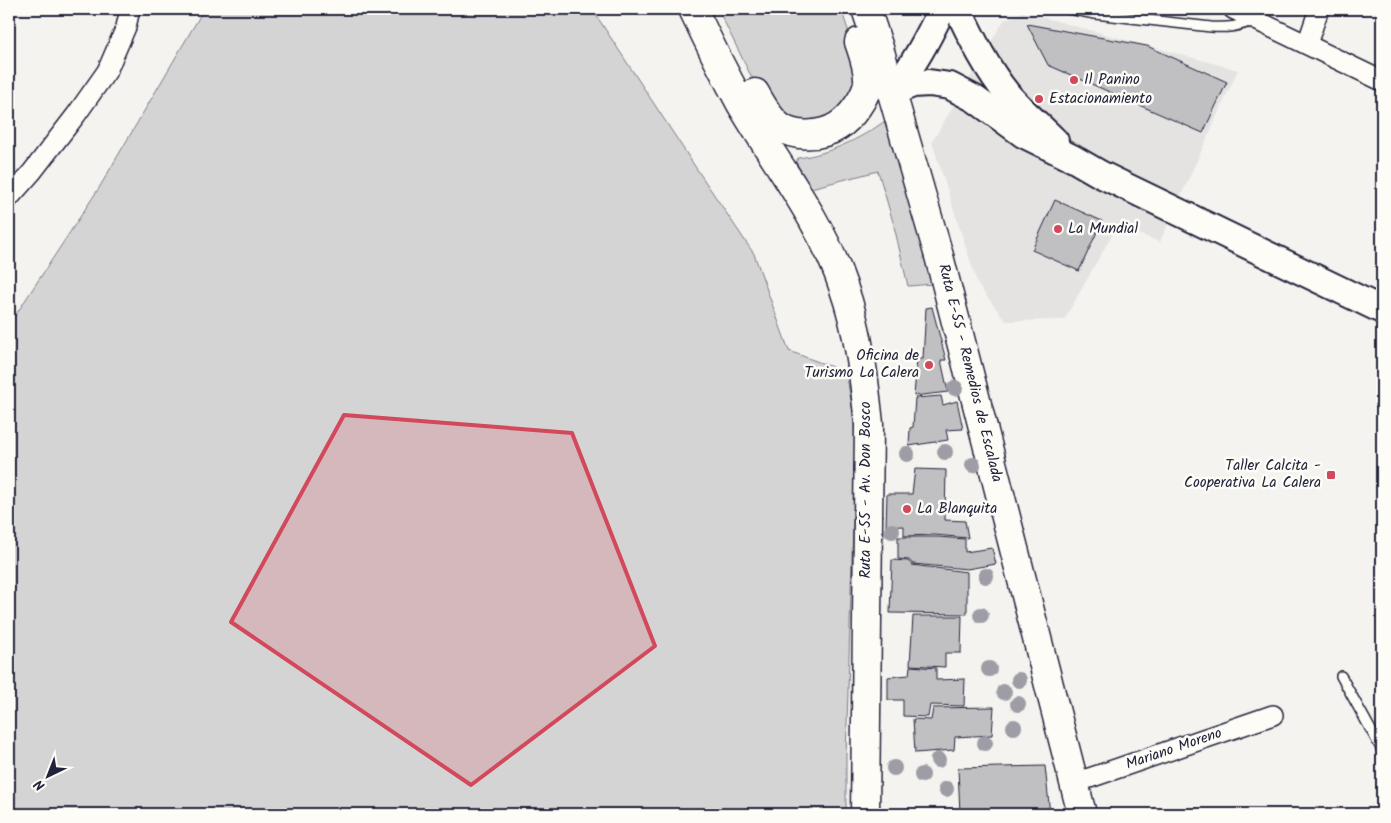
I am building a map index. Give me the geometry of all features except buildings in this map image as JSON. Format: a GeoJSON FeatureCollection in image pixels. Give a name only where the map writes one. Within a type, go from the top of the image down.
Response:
{"type":"FeatureCollection","features":[{"type":"Feature","properties":{"kind":"main road","name":"Ruta E-55 - Av. Don Bosco"},"geometry":{"type":"LineString","coordinates":[[693,9],[722,69],[802,200],[826,246],[843,284],[854,321],[862,360],[869,424],[864,814]]}},
{"type":"Feature","properties":{"kind":"main road"},"geometry":{"type":"LineString","coordinates":[[839,126],[860,103],[868,82],[868,73],[858,37],[864,9]]}},
{"type":"Feature","properties":{"kind":"main road","name":"Ruta E-55 - Remedios de Escalada"},"geometry":{"type":"LineString","coordinates":[[864,9],[894,100],[940,256],[1082,814]]}},
{"type":"Feature","properties":{"kind":"main road"},"geometry":{"type":"LineString","coordinates":[[722,69],[750,86],[771,119],[790,133],[814,134],[855,120],[894,100]]}},
{"type":"Feature","properties":{"kind":"street"},"geometry":{"type":"LineString","coordinates":[[9,198],[32,172],[107,71],[126,27],[130,9]]}},
{"type":"Feature","properties":{"kind":"street"},"geometry":{"type":"LineString","coordinates":[[894,100],[942,9]]}},
{"type":"Feature","properties":{"kind":"street"},"geometry":{"type":"LineString","coordinates":[[958,9],[987,66],[1010,96],[1074,159]]}},
{"type":"Feature","properties":{"kind":"street"},"geometry":{"type":"LineString","coordinates":[[1233,9],[1382,81]]}},
{"type":"Feature","properties":{"kind":"street"},"geometry":{"type":"LineString","coordinates":[[1307,44],[1319,9]]}},
{"type":"Feature","properties":{"kind":"street"},"geometry":{"type":"LineString","coordinates":[[894,100],[913,84],[929,83],[950,86],[969,96],[1023,134],[1100,174],[1382,310]]}},
{"type":"Feature","properties":{"kind":"street","name":"Mariano Moreno"},"geometry":{"type":"LineString","coordinates":[[1075,783],[1273,715]]}},
{"type":"Feature","properties":{"kind":"lane"},"geometry":{"type":"LineString","coordinates":[[1069,9],[1095,14],[1211,27],[1228,28],[1254,20]]}},
{"type":"Feature","properties":{"kind":"lane"},"geometry":{"type":"LineString","coordinates":[[1341,676],[1382,750]]}},
{"type":"Feature","properties":{"kind":"highlighted area"},"geometry":{"type":"Polygon","coordinates":[[[344,415],[572,433],[655,646],[471,785],[231,622],[344,415]]]}},
{"type":"Feature","properties":{"kind":"shaded area"},"geometry":{"type":"Polygon","coordinates":[[[204,9],[592,9],[754,254],[789,351],[832,367],[847,378],[854,418],[855,457],[846,814],[9,814],[9,325],[99,188],[204,9]]]}},
{"type":"Feature","properties":{"kind":"shaded area"},"geometry":{"type":"Polygon","coordinates":[[[718,9],[841,9],[856,54],[858,89],[829,117],[806,122],[792,119],[766,101],[749,72],[718,9]]]}},
{"type":"Feature","properties":{"kind":"shaded area"},"geometry":{"type":"Polygon","coordinates":[[[1023,12],[1238,70],[1160,242],[1117,226],[1064,320],[1006,321],[978,285],[932,142],[1004,20],[1023,12]]]}},
{"type":"Feature","properties":{"kind":"shaded area"},"geometry":{"type":"Polygon","coordinates":[[[885,121],[903,174],[933,284],[908,286],[893,222],[878,171],[811,188],[796,162],[798,158],[844,145],[885,121]]]}},
{"type":"Feature","properties":{"kind":"place","name":"Il Panino"},"geometry":{"type":"Point","coordinates":[1074,80]}},
{"type":"Feature","properties":{"kind":"place","name":"Estacionamiento"},"geometry":{"type":"Point","coordinates":[1039,99]}},
{"type":"Feature","properties":{"kind":"place","name":"La Mundial"},"geometry":{"type":"Point","coordinates":[1058,229]}},
{"type":"Feature","properties":{"kind":"place","name":"Oficina de Turismo La Calera"},"geometry":{"type":"Point","coordinates":[929,365]}},
{"type":"Feature","properties":{"kind":"place","name":"Taller Calcita - Cooperativa La Calera"},"geometry":{"type":"Point","coordinates":[1331,475]}},
{"type":"Feature","properties":{"kind":"place","name":"La Blanquita"},"geometry":{"type":"Point","coordinates":[907,509]}}]}
